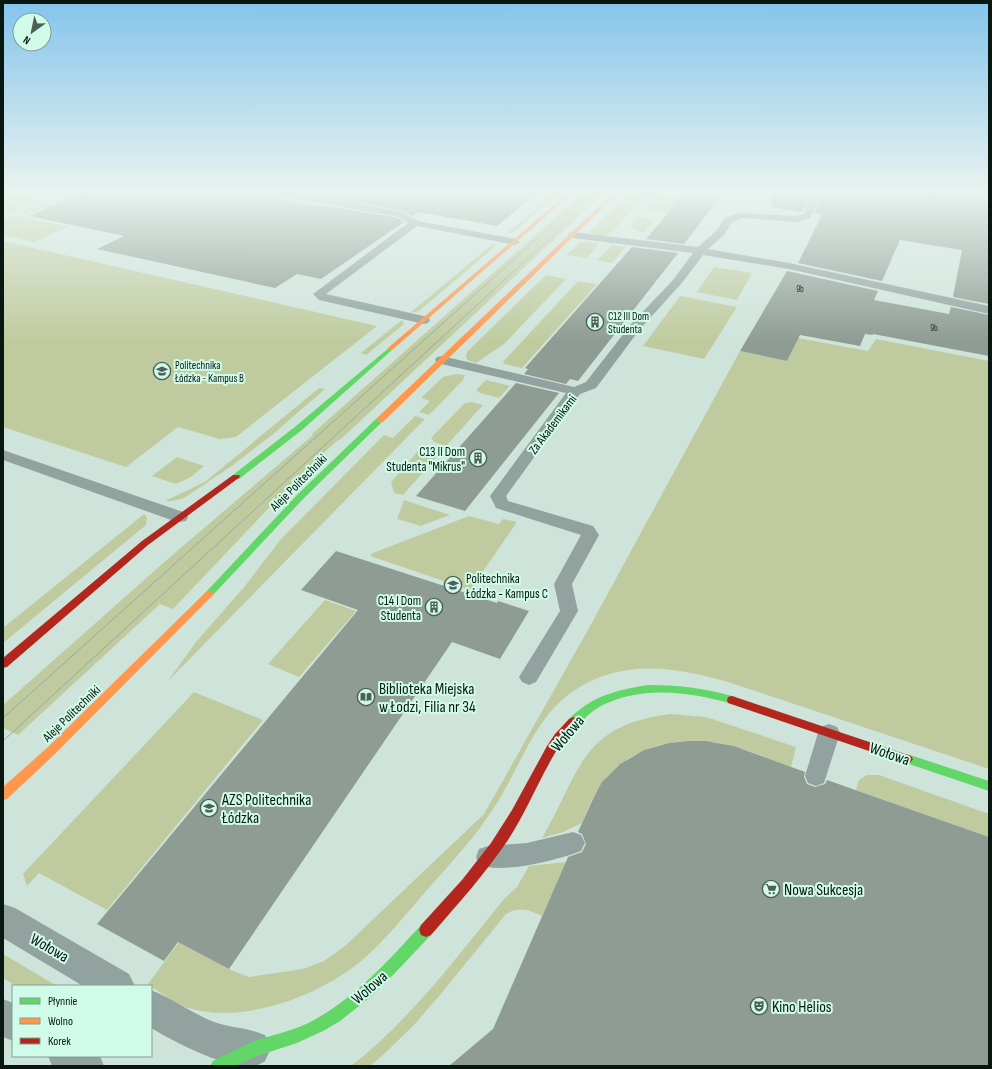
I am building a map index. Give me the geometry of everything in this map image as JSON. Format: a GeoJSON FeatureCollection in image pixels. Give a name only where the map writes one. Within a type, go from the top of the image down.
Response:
{"type":"FeatureCollection","features":[{"type":"Feature","properties":{"kind":"main road"},"geometry":{"type":"LineString","coordinates":[[3,664],[145,544],[251,466],[299,428],[515,242]]}},
{"type":"Feature","properties":{"kind":"main road","name":"Aleje Politechniki"},"geometry":{"type":"LineString","coordinates":[[3,796],[136,668],[227,576],[301,496],[566,242]]}},
{"type":"Feature","properties":{"kind":"main road","name":"Wołowa"},"geometry":{"type":"LineString","coordinates":[[218,1066],[258,1048],[290,1038],[310,1029],[329,1019],[367,990],[402,956],[488,857],[518,812],[559,738],[587,709],[618,694],[648,688],[685,689],[728,699],[989,786]]}},
{"type":"Feature","properties":{"kind":"street","name":"Wołowa"},"geometry":{"type":"LineString","coordinates":[[3,920],[115,985]]}},
{"type":"Feature","properties":{"kind":"street","name":"Wołowa"},"geometry":{"type":"LineString","coordinates":[[152,1009],[199,1036],[230,1046],[258,1048]]}},
{"type":"Feature","properties":{"kind":"street"},"geometry":{"type":"LineString","coordinates":[[3,1017],[12,1022]]}},
{"type":"Feature","properties":{"kind":"street"},"geometry":{"type":"LineString","coordinates":[[68,1057],[85,1066]]}},
{"type":"Feature","properties":{"kind":"lane"},"geometry":{"type":"LineString","coordinates":[[389,242],[319,294],[324,298],[424,320]]}},
{"type":"Feature","properties":{"kind":"lane"},"geometry":{"type":"LineString","coordinates":[[615,242],[700,251],[796,268],[989,310]]}},
{"type":"Feature","properties":{"kind":"lane","name":"Za Akademikami"},"geometry":{"type":"LineString","coordinates":[[529,678],[569,611],[564,584],[590,535],[587,530],[502,504],[498,496],[575,391],[591,385],[636,326],[677,282],[700,251],[710,242]]}},
{"type":"Feature","properties":{"kind":"lane"},"geometry":{"type":"LineString","coordinates":[[442,360],[575,391]]}},
{"type":"Feature","properties":{"kind":"lane"},"geometry":{"type":"LineString","coordinates":[[3,455],[180,517]]}},
{"type":"Feature","properties":{"kind":"lane"},"geometry":{"type":"LineString","coordinates":[[816,776],[829,732]]}},
{"type":"Feature","properties":{"kind":"lane"},"geometry":{"type":"LineString","coordinates":[[488,857],[527,854],[574,843]]}},
{"type":"Feature","properties":{"kind":"green space"},"geometry":{"type":"Polygon","coordinates":[[[3,242],[377,326],[236,437],[220,439],[178,427],[126,467],[3,427],[3,242]]]}},
{"type":"Feature","properties":{"kind":"green space"},"geometry":{"type":"Polygon","coordinates":[[[528,242],[552,242],[340,440],[338,440],[302,473],[173,609],[160,604],[18,735],[3,728],[3,705],[169,558],[313,435],[312,434],[528,242]]]}},
{"type":"Feature","properties":{"kind":"green space"},"geometry":{"type":"Polygon","coordinates":[[[580,242],[598,243],[596,248],[586,258],[567,255],[580,242]]]}},
{"type":"Feature","properties":{"kind":"green space"},"geometry":{"type":"Polygon","coordinates":[[[494,243],[496,246],[419,311],[410,313],[494,243]]]}},
{"type":"Feature","properties":{"kind":"green space"},"geometry":{"type":"Polygon","coordinates":[[[612,245],[626,247],[612,263],[597,260],[612,245]]]}},
{"type":"Feature","properties":{"kind":"green space"},"geometry":{"type":"Polygon","coordinates":[[[714,267],[752,273],[737,300],[697,292],[714,267]]]}},
{"type":"Feature","properties":{"kind":"green space"},"geometry":{"type":"Polygon","coordinates":[[[546,275],[566,279],[504,344],[476,363],[467,360],[467,352],[546,275]]]}},
{"type":"Feature","properties":{"kind":"green space"},"geometry":{"type":"Polygon","coordinates":[[[578,281],[597,284],[522,368],[504,364],[503,362],[578,281]]]}},
{"type":"Feature","properties":{"kind":"green space"},"geometry":{"type":"Polygon","coordinates":[[[680,296],[737,307],[704,359],[643,346],[680,296]]]}},
{"type":"Feature","properties":{"kind":"green space"},"geometry":{"type":"Polygon","coordinates":[[[402,320],[404,324],[366,355],[361,353],[402,320]]]}},
{"type":"Feature","properties":{"kind":"green space"},"geometry":{"type":"Polygon","coordinates":[[[798,338],[868,351],[876,339],[989,361],[989,769],[714,678],[673,670],[653,669],[633,669],[614,673],[594,680],[575,690],[562,700],[550,713],[530,742],[497,803],[473,837],[387,936],[361,961],[343,974],[300,997],[276,1005],[228,1013],[204,1012],[183,1006],[169,999],[152,987],[152,985],[148,984],[179,942],[229,969],[249,977],[303,969],[324,961],[345,946],[484,814],[589,628],[740,351],[787,361],[798,338]]]}},
{"type":"Feature","properties":{"kind":"green space"},"geometry":{"type":"Polygon","coordinates":[[[456,374],[465,375],[463,380],[429,415],[419,412],[430,401],[421,398],[443,377],[456,374]]]}},
{"type":"Feature","properties":{"kind":"green space"},"geometry":{"type":"Polygon","coordinates":[[[486,380],[510,386],[499,398],[480,393],[476,390],[486,380]]]}},
{"type":"Feature","properties":{"kind":"green space"},"geometry":{"type":"Polygon","coordinates":[[[319,388],[325,389],[272,435],[233,465],[184,498],[165,501],[205,482],[319,388]]]}},
{"type":"Feature","properties":{"kind":"green space"},"geometry":{"type":"Polygon","coordinates":[[[472,402],[483,405],[446,446],[434,442],[431,438],[465,403],[472,402]]]}},
{"type":"Feature","properties":{"kind":"green space"},"geometry":{"type":"Polygon","coordinates":[[[415,416],[425,419],[168,681],[196,642],[245,586],[281,539],[384,435],[393,438],[415,416]]]}},
{"type":"Feature","properties":{"kind":"green space"},"geometry":{"type":"Polygon","coordinates":[[[418,451],[439,454],[403,495],[394,493],[391,482],[418,451]]]}},
{"type":"Feature","properties":{"kind":"green space"},"geometry":{"type":"Polygon","coordinates":[[[177,457],[204,466],[191,477],[176,484],[152,476],[177,457]]]}},
{"type":"Feature","properties":{"kind":"green space"},"geometry":{"type":"Polygon","coordinates":[[[404,500],[450,515],[421,526],[397,519],[404,500]]]}},
{"type":"Feature","properties":{"kind":"green space"},"geometry":{"type":"Polygon","coordinates":[[[144,514],[147,517],[146,525],[3,643],[3,628],[144,514]]]}},
{"type":"Feature","properties":{"kind":"green space"},"geometry":{"type":"Polygon","coordinates":[[[469,516],[499,524],[503,519],[517,522],[470,590],[370,556],[373,553],[469,516]]]}},
{"type":"Feature","properties":{"kind":"green space"},"geometry":{"type":"Polygon","coordinates":[[[325,600],[356,611],[299,677],[268,664],[325,600]]]}},
{"type":"Feature","properties":{"kind":"green space"},"geometry":{"type":"Polygon","coordinates":[[[194,692],[263,720],[107,910],[39,873],[27,886],[23,874],[194,692]]]}},
{"type":"Feature","properties":{"kind":"green space"},"geometry":{"type":"Polygon","coordinates":[[[671,714],[706,717],[796,747],[791,767],[741,748],[716,742],[698,741],[662,744],[629,758],[615,768],[603,782],[591,802],[582,823],[563,832],[542,838],[576,772],[587,755],[600,740],[618,729],[641,720],[671,714]]]}},
{"type":"Feature","properties":{"kind":"green space"},"geometry":{"type":"Polygon","coordinates":[[[867,775],[879,775],[989,814],[989,837],[856,790],[859,780],[867,775]]]}},
{"type":"Feature","properties":{"kind":"green space"},"geometry":{"type":"Polygon","coordinates":[[[566,862],[542,916],[524,910],[516,910],[506,914],[413,1026],[370,1066],[351,1066],[373,1048],[432,987],[504,899],[517,887],[529,866],[566,862]]]}},
{"type":"Feature","properties":{"kind":"green space"},"geometry":{"type":"Polygon","coordinates":[[[3,954],[55,985],[14,985],[3,978],[3,954]]]}},
{"type":"Feature","properties":{"kind":"building"},"geometry":{"type":"Polygon","coordinates":[[[112,242],[375,242],[321,279],[297,274],[275,288],[97,249],[112,242]]]}},
{"type":"Feature","properties":{"kind":"building"},"geometry":{"type":"Polygon","coordinates":[[[668,242],[686,242],[684,244],[668,242]]]}},
{"type":"Feature","properties":{"kind":"building"},"geometry":{"type":"Polygon","coordinates":[[[809,242],[899,242],[882,281],[798,263],[809,242]]]}},
{"type":"Feature","properties":{"kind":"building"},"geometry":{"type":"Polygon","coordinates":[[[912,242],[989,242],[989,304],[953,297],[962,250],[912,242]]]}},
{"type":"Feature","properties":{"kind":"building","name":"C12 III Dom Studenta"},"geometry":{"type":"Polygon","coordinates":[[[632,247],[678,253],[578,381],[570,379],[566,384],[524,374],[528,369],[525,368],[632,247]]]}},
{"type":"Feature","properties":{"kind":"building"},"geometry":{"type":"Polygon","coordinates":[[[787,271],[878,291],[874,300],[949,314],[951,307],[989,315],[989,356],[873,334],[865,334],[860,346],[800,335],[787,361],[740,351],[787,271]]]}},
{"type":"Feature","properties":{"kind":"building","name":"C13 II Dom Studenta \"Mikrus\""},"geometry":{"type":"Polygon","coordinates":[[[516,383],[559,393],[465,511],[416,496],[516,383]]]}},
{"type":"Feature","properties":{"kind":"building"},"geometry":{"type":"Polygon","coordinates":[[[336,551],[497,603],[498,601],[529,611],[500,659],[452,642],[229,969],[178,942],[164,961],[97,924],[358,610],[301,590],[336,551]]]}},
{"type":"Feature","properties":{"kind":"building","name":"Nowa Sukcesja"},"geometry":{"type":"Polygon","coordinates":[[[706,741],[734,746],[805,772],[804,777],[807,784],[815,787],[825,784],[827,780],[989,837],[989,1066],[449,1066],[493,1029],[568,857],[582,852],[586,844],[582,834],[578,832],[602,782],[620,764],[644,750],[669,743],[706,741]]]}},
{"type":"Feature","properties":{"kind":"tram line"},"geometry":{"type":"LineString","coordinates":[[3,718],[533,242]]}},
{"type":"Feature","properties":{"kind":"tram line"},"geometry":{"type":"LineString","coordinates":[[3,741],[546,242]]}},
{"type":"Feature","properties":{"kind":"traffic: fast"},"geometry":{"type":"LineString","coordinates":[[236,477],[299,428],[390,349]]}},
{"type":"Feature","properties":{"kind":"traffic: fast"},"geometry":{"type":"LineString","coordinates":[[209,594],[301,496],[380,420]]}},
{"type":"Feature","properties":{"kind":"traffic: fast"},"geometry":{"type":"LineString","coordinates":[[573,722],[588,708],[607,699],[627,692],[648,689],[692,691],[732,700]]}},
{"type":"Feature","properties":{"kind":"traffic: fast"},"geometry":{"type":"LineString","coordinates":[[907,759],[989,786]]}},
{"type":"Feature","properties":{"kind":"traffic: fast"},"geometry":{"type":"LineString","coordinates":[[218,1066],[242,1054],[289,1038],[320,1025],[350,1005],[363,994],[426,930]]}},
{"type":"Feature","properties":{"kind":"traffic: slow"},"geometry":{"type":"LineString","coordinates":[[390,349],[514,242]]}},
{"type":"Feature","properties":{"kind":"traffic: slow"},"geometry":{"type":"LineString","coordinates":[[380,420],[565,242]]}},
{"type":"Feature","properties":{"kind":"traffic: slow"},"geometry":{"type":"LineString","coordinates":[[3,795],[51,751],[209,594]]}},
{"type":"Feature","properties":{"kind":"traffic: jam"},"geometry":{"type":"LineString","coordinates":[[3,664],[145,543],[236,477]]}},
{"type":"Feature","properties":{"kind":"traffic: jam"},"geometry":{"type":"LineString","coordinates":[[732,700],[907,759]]}},
{"type":"Feature","properties":{"kind":"traffic: jam"},"geometry":{"type":"LineString","coordinates":[[426,930],[495,848],[517,814],[551,749],[559,737],[573,722]]}},
{"type":"Feature","properties":{"kind":"place","name":"C12 III Dom Studenta"},"geometry":{"type":"Point","coordinates":[595,322]}},
{"type":"Feature","properties":{"kind":"place","name":"Politechnika Łódzka - Kampus B"},"geometry":{"type":"Point","coordinates":[162,371]}},
{"type":"Feature","properties":{"kind":"place","name":"C13 II Dom Studenta \"Mikrus\""},"geometry":{"type":"Point","coordinates":[478,458]}},
{"type":"Feature","properties":{"kind":"place","name":"Politechnika Łódzka - Kampus C"},"geometry":{"type":"Point","coordinates":[453,585]}},
{"type":"Feature","properties":{"kind":"place","name":"C14 I Dom Studenta"},"geometry":{"type":"Point","coordinates":[434,607]}},
{"type":"Feature","properties":{"kind":"place","name":"Biblioteka Miejska w Łodzi, Filia nr 34"},"geometry":{"type":"Point","coordinates":[366,697]}},
{"type":"Feature","properties":{"kind":"place","name":"AZS Politechnika Łódzka"},"geometry":{"type":"Point","coordinates":[209,808]}},
{"type":"Feature","properties":{"kind":"place","name":"Nowa Sukcesja"},"geometry":{"type":"Point","coordinates":[771,889]}},
{"type":"Feature","properties":{"kind":"place","name":"Kino Helios"},"geometry":{"type":"Point","coordinates":[759,1006]}}]}
